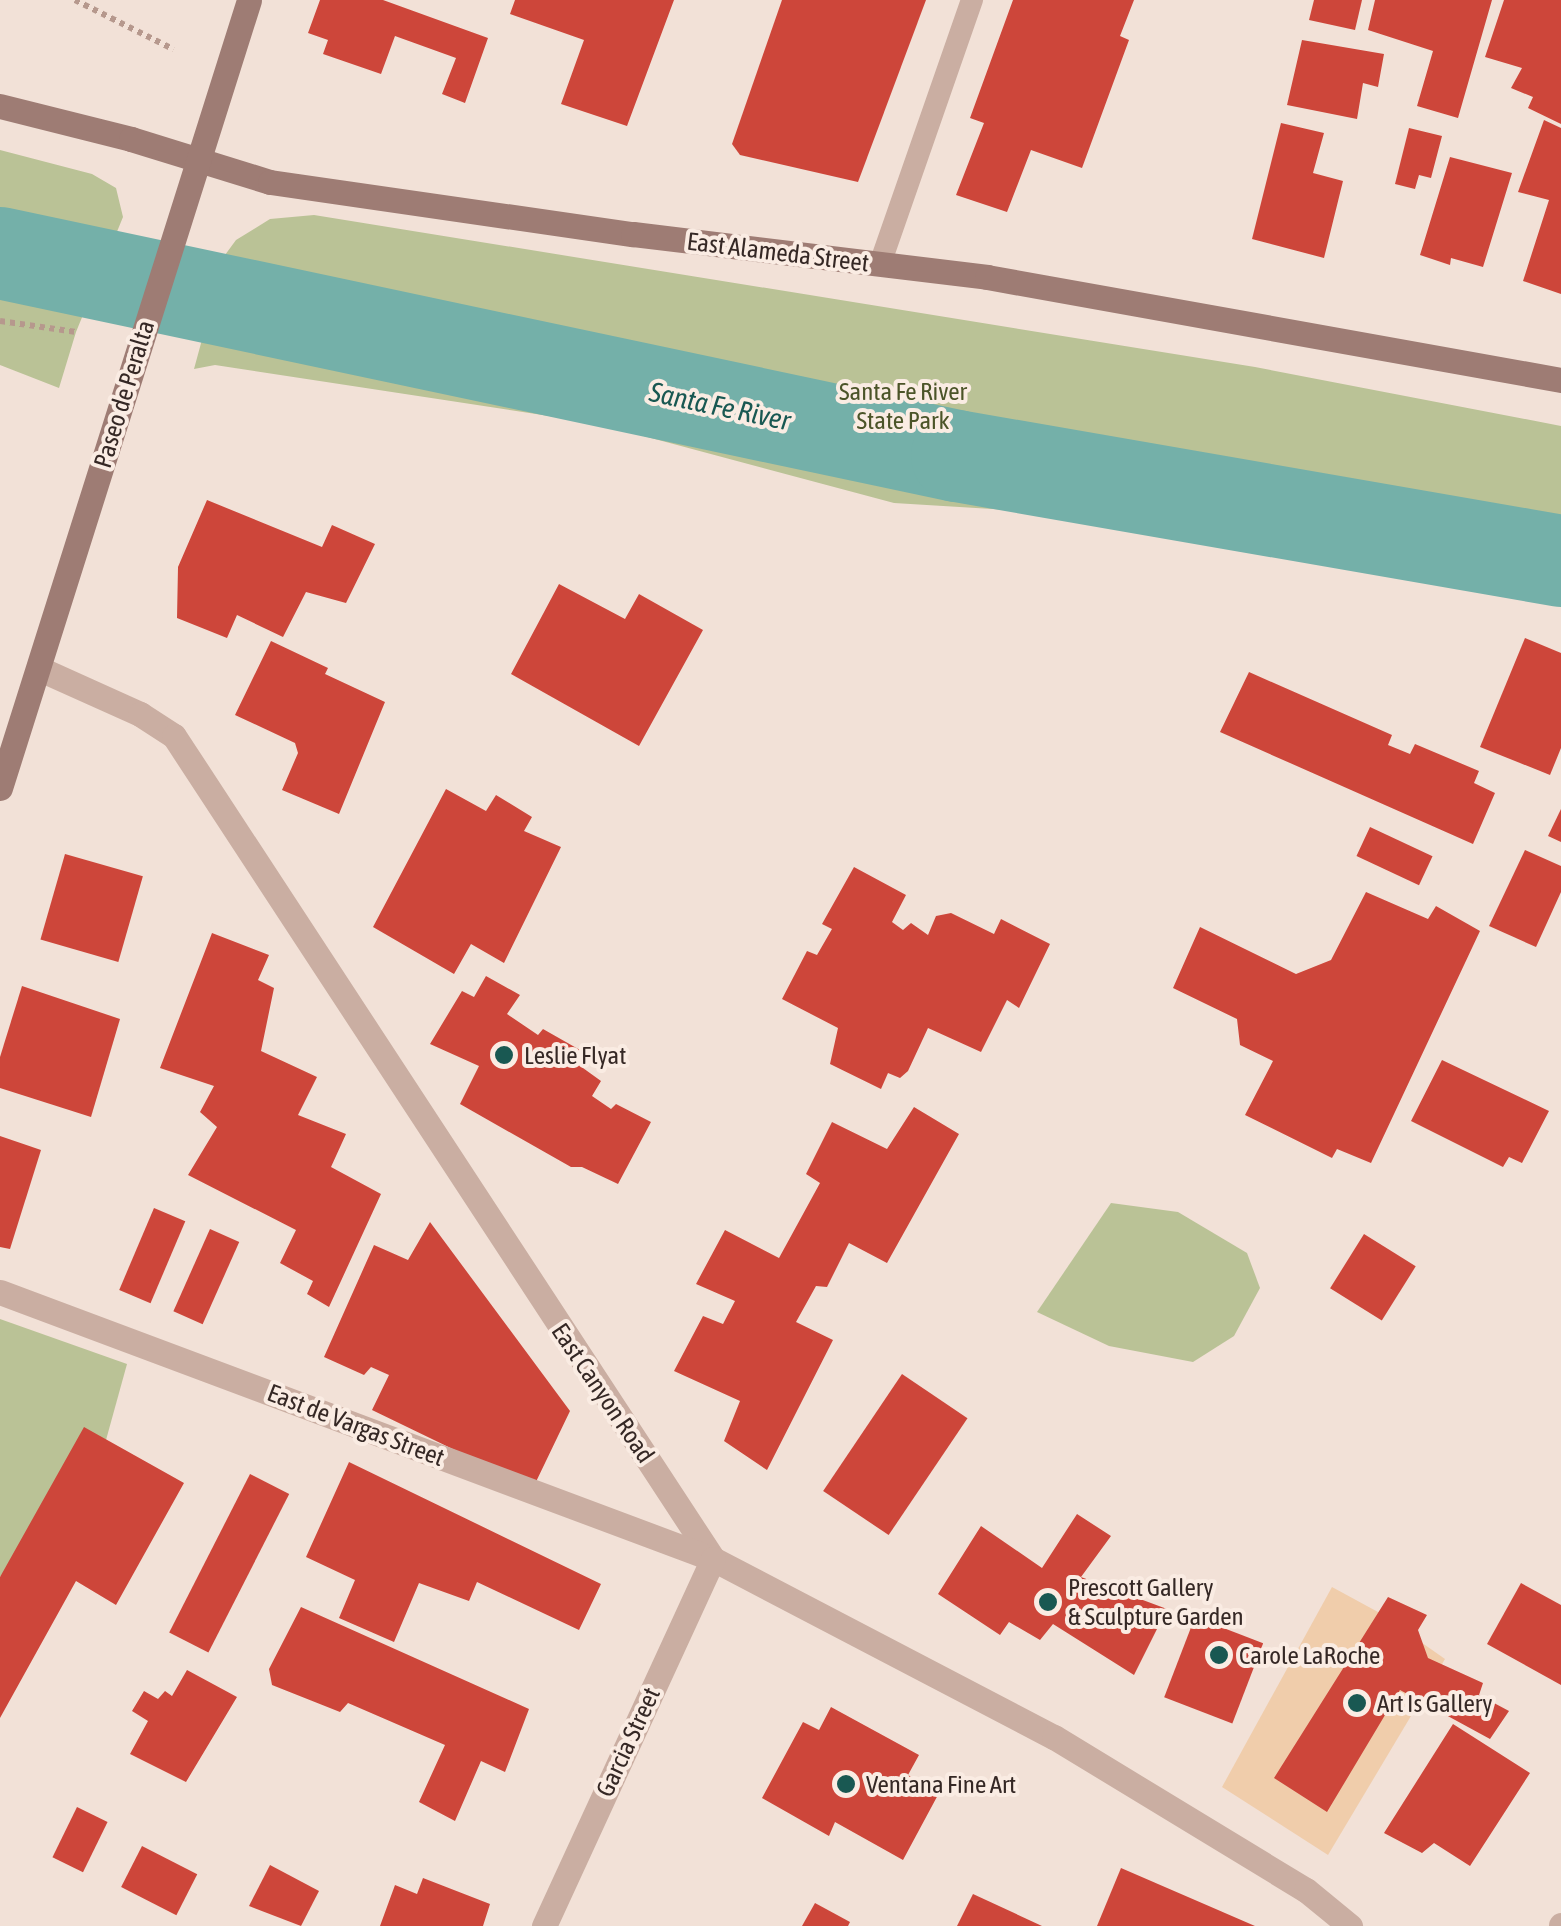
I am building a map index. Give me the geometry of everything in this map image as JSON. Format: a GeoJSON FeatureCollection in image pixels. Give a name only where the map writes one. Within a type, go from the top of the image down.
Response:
{"type":"FeatureCollection","features":[{"type":"Feature","properties":{"kind":"street","name":"Paseo de Peralta"},"geometry":{"type":"LineString","coordinates":[[0,788],[249,0]]}},
{"type":"Feature","properties":{"kind":"street","name":"East Alameda Street"},"geometry":{"type":"LineString","coordinates":[[0,106],[131,139],[270,182],[987,277],[1561,380]]}},
{"type":"Feature","properties":{"kind":"street","name":"East Canyon Road"},"geometry":{"type":"LineString","coordinates":[[40,669],[140,714],[174,736],[712,1558],[1054,1737],[1306,1890],[1350,1926]]}},
{"type":"Feature","properties":{"kind":"street","name":"East de Vargas Street"},"geometry":{"type":"LineString","coordinates":[[0,1292],[712,1558]]}},
{"type":"Feature","properties":{"kind":"street","name":"Garcia Street"},"geometry":{"type":"LineString","coordinates":[[544,1926],[712,1558]]}},
{"type":"Feature","properties":{"kind":"lane"},"geometry":{"type":"LineString","coordinates":[[880,264],[972,0]]}},
{"type":"Feature","properties":{"kind":"path"},"geometry":{"type":"LineString","coordinates":[[74,0],[172,50]]}},
{"type":"Feature","properties":{"kind":"path"},"geometry":{"type":"LineString","coordinates":[[0,322],[76,332]]}},
{"type":"Feature","properties":{"kind":"green space"},"geometry":{"type":"Polygon","coordinates":[[[0,150],[92,174],[116,188],[123,217],[76,332],[59,388],[0,365],[0,150]]]}},
{"type":"Feature","properties":{"kind":"green space","name":"Santa Fe River State Park"},"geometry":{"type":"Polygon","coordinates":[[[314,215],[1255,367],[1561,426],[1561,599],[1271,526],[894,503],[595,423],[215,365],[194,369],[225,255],[236,240],[270,219],[314,215]]]}},
{"type":"Feature","properties":{"kind":"green space"},"geometry":{"type":"Polygon","coordinates":[[[1111,1203],[1178,1212],[1247,1253],[1260,1288],[1234,1336],[1193,1362],[1109,1346],[1037,1312],[1111,1203]]]}},
{"type":"Feature","properties":{"kind":"green space"},"geometry":{"type":"Polygon","coordinates":[[[0,1319],[127,1364],[106,1440],[0,1577],[0,1319]]]}},
{"type":"Feature","properties":{"kind":"sand"},"geometry":{"type":"Polygon","coordinates":[[[1332,1587],[1378,1612],[1445,1659],[1328,1855],[1222,1787],[1332,1587]]]}},
{"type":"Feature","properties":{"kind":"building"},"geometry":{"type":"Polygon","coordinates":[[[320,0],[383,0],[488,38],[465,103],[442,94],[456,58],[395,36],[381,74],[323,54],[328,40],[308,33],[320,0]]]}},
{"type":"Feature","properties":{"kind":"building"},"geometry":{"type":"Polygon","coordinates":[[[515,0],[674,0],[627,126],[561,104],[584,40],[510,14],[515,0]]]}},
{"type":"Feature","properties":{"kind":"building"},"geometry":{"type":"Polygon","coordinates":[[[782,0],[926,0],[858,182],[740,155],[732,144],[782,0]]]}},
{"type":"Feature","properties":{"kind":"building"},"geometry":{"type":"Polygon","coordinates":[[[1013,0],[1134,0],[1120,36],[1129,40],[1082,168],[1031,150],[1007,212],[956,195],[984,123],[970,118],[1013,0]]]}},
{"type":"Feature","properties":{"kind":"building"},"geometry":{"type":"Polygon","coordinates":[[[1314,0],[1362,0],[1355,30],[1309,20],[1314,0]]]}},
{"type":"Feature","properties":{"kind":"building"},"geometry":{"type":"Polygon","coordinates":[[[1375,0],[1492,0],[1458,118],[1417,106],[1433,51],[1368,30],[1375,0]]]}},
{"type":"Feature","properties":{"kind":"building"},"geometry":{"type":"Polygon","coordinates":[[[1504,0],[1561,0],[1561,124],[1528,108],[1533,97],[1511,88],[1522,68],[1485,57],[1504,0]]]}},
{"type":"Feature","properties":{"kind":"building"},"geometry":{"type":"Polygon","coordinates":[[[1302,40],[1384,54],[1378,87],[1363,83],[1357,119],[1287,105],[1302,40]]]}},
{"type":"Feature","properties":{"kind":"building"},"geometry":{"type":"Polygon","coordinates":[[[1544,120],[1561,128],[1561,294],[1523,281],[1549,200],[1518,192],[1544,120]]]}},
{"type":"Feature","properties":{"kind":"building"},"geometry":{"type":"Polygon","coordinates":[[[1281,123],[1324,133],[1313,173],[1343,181],[1324,258],[1252,239],[1281,123]]]}},
{"type":"Feature","properties":{"kind":"building"},"geometry":{"type":"Polygon","coordinates":[[[1409,128],[1442,136],[1431,178],[1419,175],[1415,189],[1395,184],[1409,128]]]}},
{"type":"Feature","properties":{"kind":"building"},"geometry":{"type":"Polygon","coordinates":[[[1450,157],[1512,173],[1483,267],[1451,258],[1450,265],[1420,255],[1450,157]]]}},
{"type":"Feature","properties":{"kind":"building"},"geometry":{"type":"Polygon","coordinates":[[[207,500],[322,547],[332,525],[375,544],[346,603],[306,592],[283,637],[237,615],[227,638],[177,618],[178,567],[207,500]]]}},
{"type":"Feature","properties":{"kind":"building"},"geometry":{"type":"Polygon","coordinates":[[[559,584],[625,619],[639,594],[703,630],[639,746],[511,674],[559,584]]]}},
{"type":"Feature","properties":{"kind":"building"},"geometry":{"type":"Polygon","coordinates":[[[1525,638],[1561,653],[1561,748],[1550,775],[1480,747],[1525,638]]]}},
{"type":"Feature","properties":{"kind":"building"},"geometry":{"type":"Polygon","coordinates":[[[271,641],[328,668],[325,674],[385,702],[339,814],[282,790],[298,753],[295,743],[235,715],[271,641]]]}},
{"type":"Feature","properties":{"kind":"building"},"geometry":{"type":"Polygon","coordinates":[[[1249,672],[1392,735],[1388,745],[1410,754],[1415,744],[1479,771],[1474,783],[1495,793],[1473,844],[1220,732],[1249,672]]]}},
{"type":"Feature","properties":{"kind":"building"},"geometry":{"type":"Polygon","coordinates":[[[446,789],[486,811],[496,795],[532,817],[524,831],[561,847],[504,963],[471,944],[454,974],[373,927],[446,789]]]}},
{"type":"Feature","properties":{"kind":"building"},"geometry":{"type":"Polygon","coordinates":[[[1561,809],[1561,842],[1548,836],[1561,809]]]}},
{"type":"Feature","properties":{"kind":"building"},"geometry":{"type":"Polygon","coordinates":[[[1370,827],[1433,856],[1419,885],[1356,856],[1370,827]]]}},
{"type":"Feature","properties":{"kind":"building"},"geometry":{"type":"Polygon","coordinates":[[[1525,850],[1561,866],[1561,892],[1536,947],[1489,926],[1525,850]]]}},
{"type":"Feature","properties":{"kind":"building"},"geometry":{"type":"Polygon","coordinates":[[[65,854],[143,876],[118,962],[40,940],[65,854]]]}},
{"type":"Feature","properties":{"kind":"building"},"geometry":{"type":"Polygon","coordinates":[[[854,867],[906,895],[892,922],[903,930],[911,923],[928,935],[936,916],[951,913],[994,934],[1001,919],[1050,944],[1019,1008],[1007,1000],[981,1052],[928,1028],[908,1071],[900,1078],[888,1073],[881,1089],[830,1064],[838,1028],[782,999],[807,951],[817,955],[832,929],[822,924],[854,867]]]}},
{"type":"Feature","properties":{"kind":"building"},"geometry":{"type":"Polygon","coordinates":[[[1366,892],[1428,919],[1436,906],[1480,931],[1371,1163],[1337,1149],[1332,1158],[1245,1115],[1273,1061],[1240,1045],[1237,1019],[1173,988],[1200,927],[1296,974],[1331,960],[1366,892]]]}},
{"type":"Feature","properties":{"kind":"building"},"geometry":{"type":"Polygon","coordinates":[[[212,933],[269,955],[258,980],[274,988],[261,1051],[317,1077],[298,1115],[346,1134],[331,1167],[381,1194],[329,1307],[307,1294],[313,1281],[280,1263],[296,1230],[188,1175],[217,1127],[200,1112],[214,1086],[160,1068],[212,933]]]}},
{"type":"Feature","properties":{"kind":"building"},"geometry":{"type":"Polygon","coordinates":[[[486,976],[520,995],[507,1014],[538,1035],[543,1029],[580,1050],[576,1063],[601,1081],[592,1096],[611,1109],[616,1104],[651,1122],[618,1184],[582,1167],[571,1167],[460,1104],[479,1066],[430,1044],[462,991],[474,997],[486,976]]]}},
{"type":"Feature","properties":{"kind":"building"},"geometry":{"type":"Polygon","coordinates":[[[22,986],[120,1019],[91,1117],[0,1088],[0,1057],[22,986]]]}},
{"type":"Feature","properties":{"kind":"building"},"geometry":{"type":"Polygon","coordinates":[[[1442,1060],[1549,1111],[1522,1163],[1509,1157],[1503,1167],[1411,1121],[1442,1060]]]}},
{"type":"Feature","properties":{"kind":"building"},"geometry":{"type":"Polygon","coordinates":[[[914,1107],[959,1134],[887,1263],[849,1243],[827,1287],[816,1286],[796,1322],[833,1340],[767,1470],[724,1441],[740,1401],[674,1371],[703,1316],[723,1324],[735,1301],[696,1284],[725,1230],[779,1258],[820,1183],[806,1174],[832,1122],[887,1149],[914,1107]]]}},
{"type":"Feature","properties":{"kind":"building"},"geometry":{"type":"Polygon","coordinates":[[[0,1136],[41,1150],[10,1249],[0,1247],[0,1136]]]}},
{"type":"Feature","properties":{"kind":"building"},"geometry":{"type":"Polygon","coordinates":[[[154,1208],[185,1221],[151,1303],[119,1290],[154,1208]]]}},
{"type":"Feature","properties":{"kind":"building"},"geometry":{"type":"Polygon","coordinates":[[[430,1222],[570,1411],[533,1488],[372,1410],[389,1375],[371,1367],[364,1375],[324,1357],[374,1245],[408,1260],[430,1222]]]}},
{"type":"Feature","properties":{"kind":"building"},"geometry":{"type":"Polygon","coordinates":[[[210,1229],[239,1242],[203,1324],[173,1311],[210,1229]]]}},
{"type":"Feature","properties":{"kind":"building"},"geometry":{"type":"Polygon","coordinates":[[[1364,1234],[1416,1266],[1382,1321],[1330,1288],[1364,1234]]]}},
{"type":"Feature","properties":{"kind":"building"},"geometry":{"type":"Polygon","coordinates":[[[902,1374],[967,1418],[889,1535],[823,1491],[902,1374]]]}},
{"type":"Feature","properties":{"kind":"building"},"geometry":{"type":"Polygon","coordinates":[[[84,1427],[184,1483],[116,1605],[76,1581],[0,1718],[0,1577],[84,1427]]]}},
{"type":"Feature","properties":{"kind":"building"},"geometry":{"type":"Polygon","coordinates":[[[349,1462],[601,1584],[579,1630],[477,1582],[469,1601],[419,1583],[394,1642],[339,1618],[355,1580],[306,1557],[349,1462]]]}},
{"type":"Feature","properties":{"kind":"building"},"geometry":{"type":"Polygon","coordinates":[[[250,1474],[289,1494],[208,1653],[169,1633],[250,1474]]]}},
{"type":"Feature","properties":{"kind":"building","name":"Prescott Gallery & Sculpture Garden"},"geometry":{"type":"Polygon","coordinates":[[[1077,1514],[1111,1536],[1081,1577],[1167,1609],[1134,1675],[1053,1624],[1040,1640],[1009,1622],[1000,1635],[938,1594],[981,1526],[1042,1568],[1077,1514]]]}},
{"type":"Feature","properties":{"kind":"building"},"geometry":{"type":"Polygon","coordinates":[[[1521,1583],[1561,1605],[1561,1685],[1487,1644],[1521,1583]]]}},
{"type":"Feature","properties":{"kind":"building","name":"Art Is Gallery"},"geometry":{"type":"Polygon","coordinates":[[[1388,1597],[1427,1615],[1418,1630],[1428,1658],[1483,1683],[1479,1695],[1509,1711],[1490,1739],[1400,1690],[1327,1812],[1274,1778],[1388,1597]]]}},
{"type":"Feature","properties":{"kind":"building"},"geometry":{"type":"Polygon","coordinates":[[[301,1607],[529,1709],[505,1772],[481,1761],[455,1821],[419,1802],[445,1745],[348,1703],[340,1712],[272,1685],[269,1669],[301,1607]]]}},
{"type":"Feature","properties":{"kind":"building"},"geometry":{"type":"Polygon","coordinates":[[[1195,1617],[1263,1643],[1232,1723],[1164,1697],[1195,1617]]]}},
{"type":"Feature","properties":{"kind":"building"},"geometry":{"type":"Polygon","coordinates":[[[187,1670],[237,1697],[186,1782],[130,1754],[148,1721],[132,1711],[144,1691],[158,1699],[165,1691],[172,1696],[187,1670]]]}},
{"type":"Feature","properties":{"kind":"building","name":"Ventana Fine Art"},"geometry":{"type":"Polygon","coordinates":[[[831,1707],[919,1755],[908,1775],[939,1793],[903,1860],[835,1822],[829,1836],[762,1798],[803,1722],[819,1730],[831,1707]]]}},
{"type":"Feature","properties":{"kind":"building"},"geometry":{"type":"Polygon","coordinates":[[[1453,1724],[1530,1773],[1470,1866],[1434,1843],[1422,1853],[1384,1833],[1453,1724]]]}},
{"type":"Feature","properties":{"kind":"building"},"geometry":{"type":"Polygon","coordinates":[[[77,1807],[108,1822],[83,1872],[52,1857],[77,1807]]]}},
{"type":"Feature","properties":{"kind":"building"},"geometry":{"type":"Polygon","coordinates":[[[142,1846],[197,1874],[176,1915],[121,1887],[142,1846]]]}},
{"type":"Feature","properties":{"kind":"building"},"geometry":{"type":"Polygon","coordinates":[[[270,1865],[319,1891],[301,1926],[249,1906],[270,1865]]]}},
{"type":"Feature","properties":{"kind":"building"},"geometry":{"type":"Polygon","coordinates":[[[1121,1868],[1255,1926],[1097,1926],[1121,1868]]]}},
{"type":"Feature","properties":{"kind":"building"},"geometry":{"type":"Polygon","coordinates":[[[423,1878],[490,1904],[483,1926],[380,1926],[395,1885],[417,1894],[423,1878]]]}},
{"type":"Feature","properties":{"kind":"building"},"geometry":{"type":"Polygon","coordinates":[[[973,1894],[1042,1926],[957,1926],[973,1894]]]}},
{"type":"Feature","properties":{"kind":"building"},"geometry":{"type":"Polygon","coordinates":[[[815,1903],[850,1922],[848,1926],[802,1926],[815,1903]]]}},
{"type":"Feature","properties":{"kind":"waterway","name":"Santa Fe River"},"geometry":{"type":"LineString","coordinates":[[0,253],[957,456],[1561,561]]}},
{"type":"Feature","properties":{"kind":"place","name":"Leslie Flyat"},"geometry":{"type":"Point","coordinates":[504,1055]}},
{"type":"Feature","properties":{"kind":"place","name":"Prescott Gallery & Sculpture Garden"},"geometry":{"type":"Point","coordinates":[1048,1602]}},
{"type":"Feature","properties":{"kind":"place","name":"Carole LaRoche"},"geometry":{"type":"Point","coordinates":[1219,1655]}},
{"type":"Feature","properties":{"kind":"place","name":"Art Is Gallery"},"geometry":{"type":"Point","coordinates":[1357,1703]}},
{"type":"Feature","properties":{"kind":"place","name":"Ventana Fine Art"},"geometry":{"type":"Point","coordinates":[846,1784]}}]}
